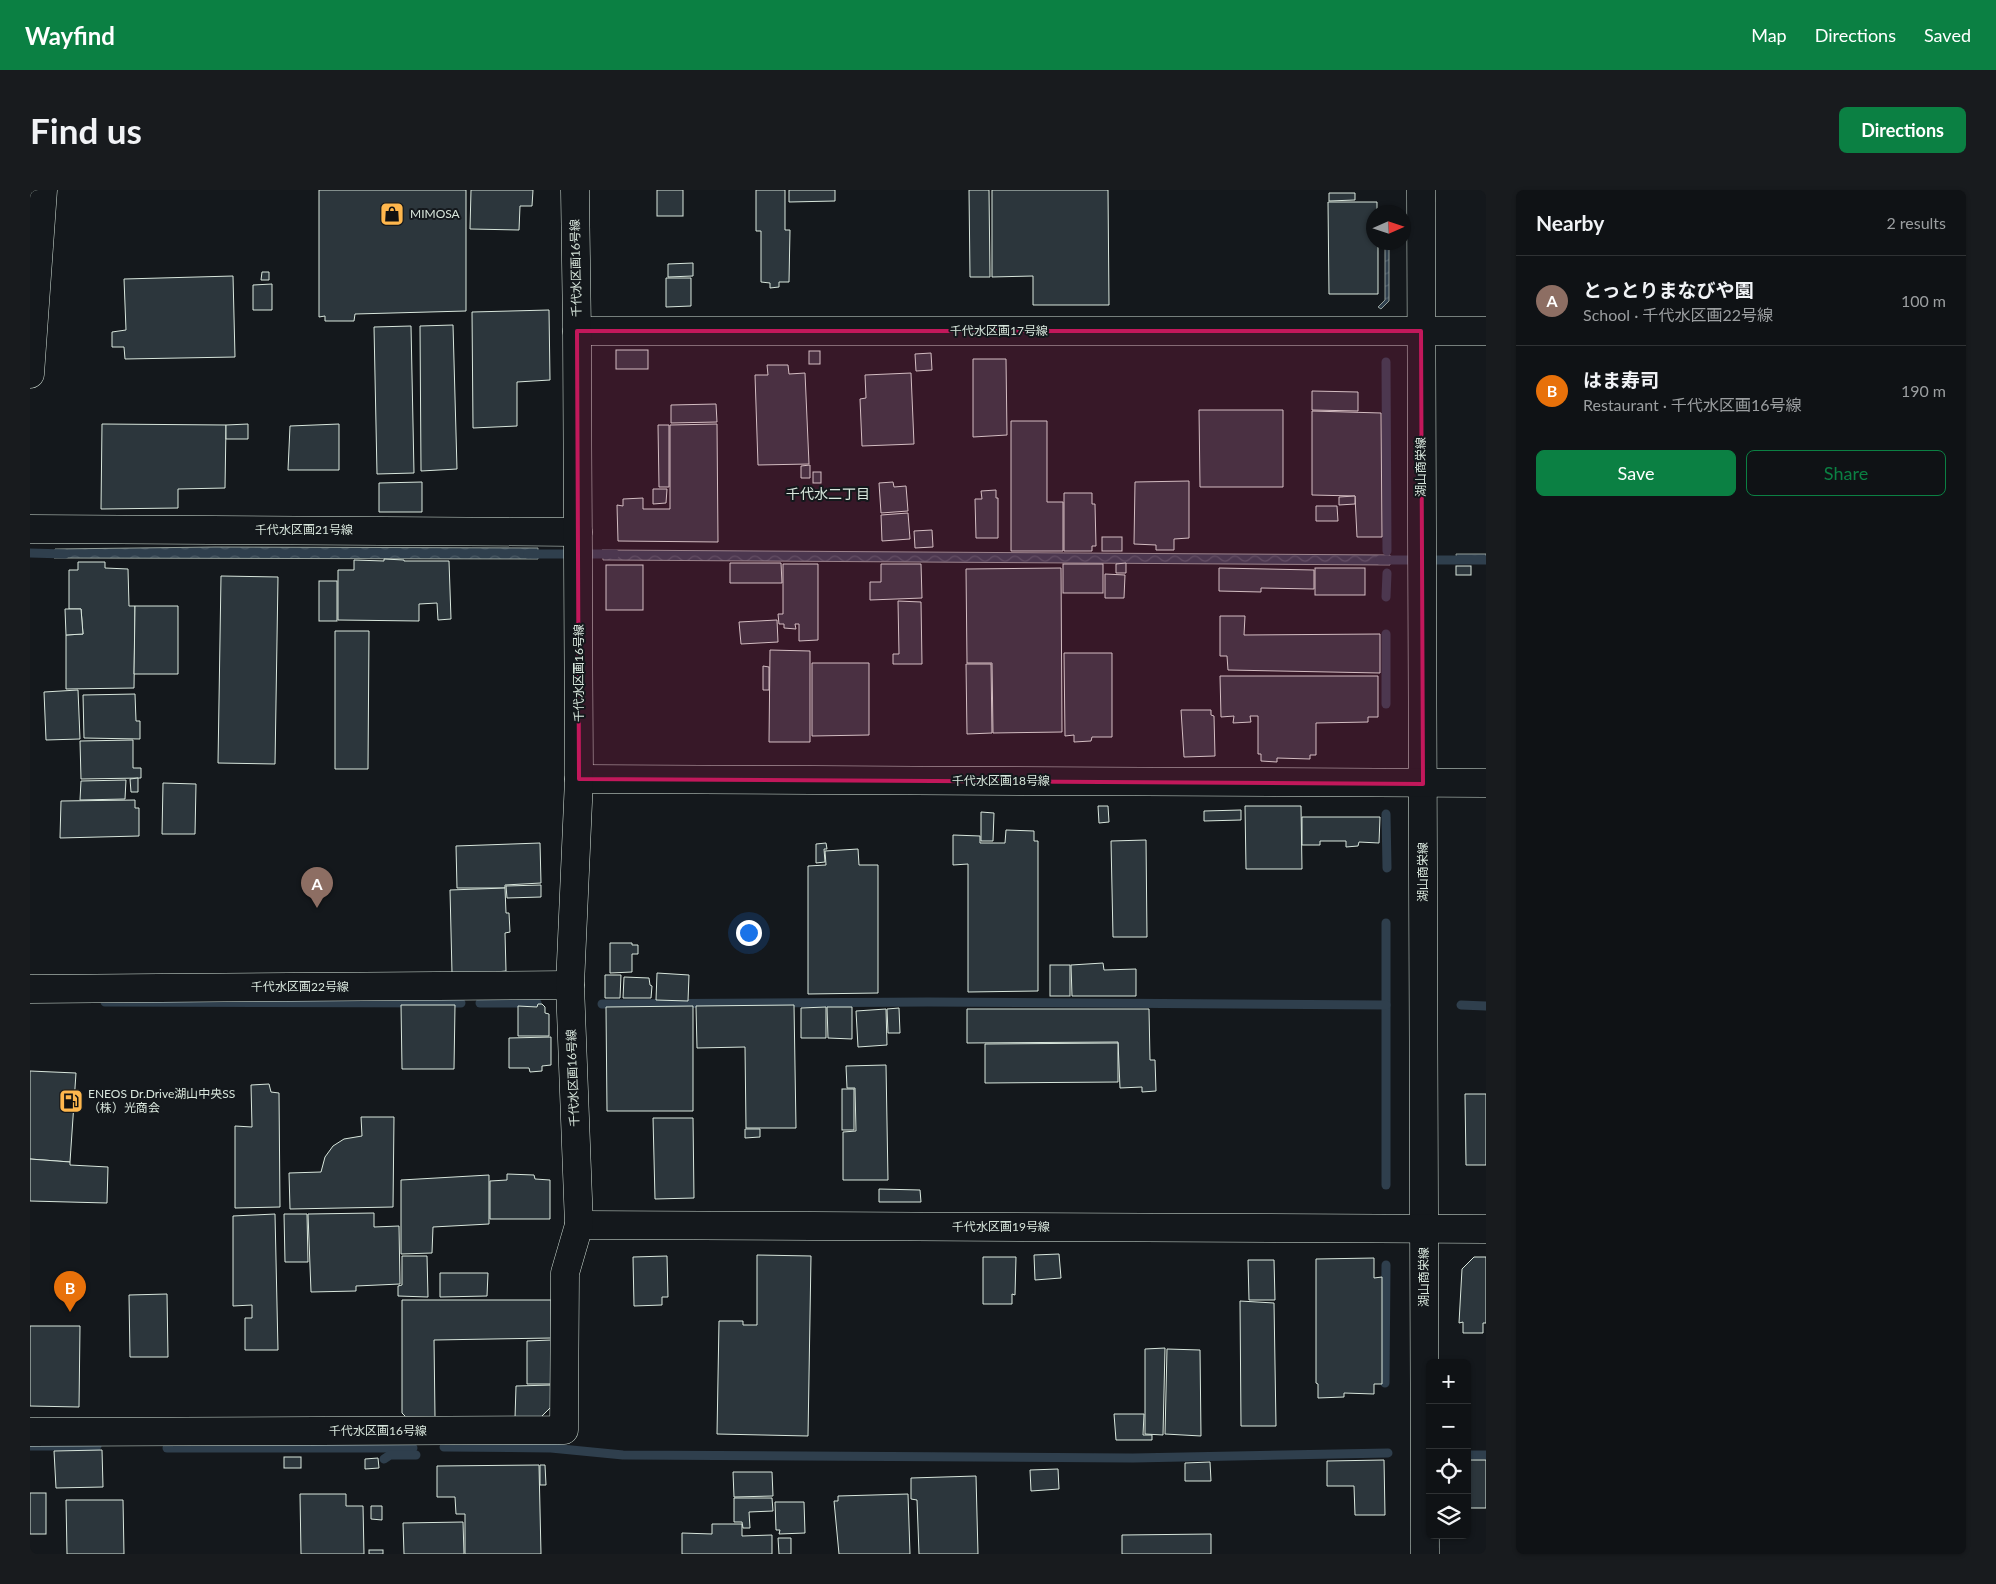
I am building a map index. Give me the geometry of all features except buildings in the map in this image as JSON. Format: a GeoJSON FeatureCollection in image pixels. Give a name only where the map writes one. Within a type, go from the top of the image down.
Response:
{"type":"FeatureCollection","features":[{"type":"Feature","properties":{"kind":"street"},"geometry":{"type":"LineString","coordinates":[[30,374],[44,190]]}},
{"type":"Feature","properties":{"kind":"street","name":"千代水区画16号線"},"geometry":{"type":"LineString","coordinates":[[30,1432],[564,1430],[565,1273],[579,1225],[570,985],[579,779],[578,331],[575,190]]}},
{"type":"Feature","properties":{"kind":"street","name":"湖山商栄線"},"geometry":{"type":"LineString","coordinates":[[1420,190],[1425,1554]]}},
{"type":"Feature","properties":{"kind":"street","name":"千代水区画17号線"},"geometry":{"type":"LineString","coordinates":[[578,331],[1486,331]]}},
{"type":"Feature","properties":{"kind":"street","name":"千代水区画21号線"},"geometry":{"type":"LineString","coordinates":[[30,529],[578,532]]}},
{"type":"Feature","properties":{"kind":"street","name":"千代水区画18号線"},"geometry":{"type":"LineString","coordinates":[[579,779],[1486,783]]}},
{"type":"Feature","properties":{"kind":"street","name":"千代水区画22号線"},"geometry":{"type":"LineString","coordinates":[[30,989],[570,985]]}},
{"type":"Feature","properties":{"kind":"street","name":"千代水区画19号線"},"geometry":{"type":"LineString","coordinates":[[579,1225],[1486,1229]]}},
{"type":"Feature","properties":{"kind":"highlighted area"},"geometry":{"type":"Polygon","coordinates":[[[577,331],[1421,331],[1423,784],[579,779],[577,331]]]}},
{"type":"Feature","properties":{"kind":"water"},"geometry":{"type":"Polygon","coordinates":[[[1385,250],[1389,250],[1389,301],[1381,309],[1378,307],[1385,300],[1385,250]]]}},
{"type":"Feature","properties":{"kind":"water"},"geometry":{"type":"Polygon","coordinates":[[[215,547],[538,548],[538,559],[54,558],[55,549],[215,547]]]}},
{"type":"Feature","properties":{"kind":"water"},"geometry":{"type":"Polygon","coordinates":[[[602,550],[1390,555],[1390,565],[603,560],[602,550]]]}},
{"type":"Feature","properties":{"kind":"water"},"geometry":{"type":"Polygon","coordinates":[[[1456,554],[1486,554],[1486,563],[1457,563],[1456,554]]]}},
{"type":"Feature","properties":{"kind":"waterway"},"geometry":{"type":"LineString","coordinates":[[1386,362],[1387,551]]}},
{"type":"Feature","properties":{"kind":"waterway"},"geometry":{"type":"LineString","coordinates":[[30,553],[65,554]]}},
{"type":"Feature","properties":{"kind":"waterway"},"geometry":{"type":"LineString","coordinates":[[528,554],[615,554]]}},
{"type":"Feature","properties":{"kind":"waterway"},"geometry":{"type":"LineString","coordinates":[[1380,560],[1486,560]]}},
{"type":"Feature","properties":{"kind":"waterway"},"geometry":{"type":"LineString","coordinates":[[1386,597],[1387,573]]}},
{"type":"Feature","properties":{"kind":"waterway"},"geometry":{"type":"LineString","coordinates":[[1386,634],[1386,704]]}},
{"type":"Feature","properties":{"kind":"waterway"},"geometry":{"type":"LineString","coordinates":[[1386,814],[1387,868]]}},
{"type":"Feature","properties":{"kind":"waterway"},"geometry":{"type":"LineString","coordinates":[[1386,923],[1386,1185]]}},
{"type":"Feature","properties":{"kind":"waterway"},"geometry":{"type":"LineString","coordinates":[[105,1002],[461,1003]]}},
{"type":"Feature","properties":{"kind":"waterway"},"geometry":{"type":"LineString","coordinates":[[602,1004],[928,1002],[1386,1005]]}},
{"type":"Feature","properties":{"kind":"waterway"},"geometry":{"type":"LineString","coordinates":[[480,1003],[537,1003]]}},
{"type":"Feature","properties":{"kind":"waterway"},"geometry":{"type":"LineString","coordinates":[[1461,1005],[1486,1006]]}},
{"type":"Feature","properties":{"kind":"waterway"},"geometry":{"type":"LineString","coordinates":[[1385,1383],[1386,1265]]}},
{"type":"Feature","properties":{"kind":"waterway"},"geometry":{"type":"LineString","coordinates":[[30,1446],[97,1446]]}},
{"type":"Feature","properties":{"kind":"waterway"},"geometry":{"type":"LineString","coordinates":[[444,1447],[551,1448],[623,1455],[1133,1458],[1388,1453]]}},
{"type":"Feature","properties":{"kind":"waterway"},"geometry":{"type":"LineString","coordinates":[[167,1448],[413,1448]]}},
{"type":"Feature","properties":{"kind":"waterway"},"geometry":{"type":"LineString","coordinates":[[384,1459],[390,1455],[416,1455]]}},
{"type":"Feature","properties":{"kind":"waterway"},"geometry":{"type":"LineString","coordinates":[[1471,1455],[1486,1455]]}},
{"type":"Feature","properties":{"kind":"place","name":"MIMOSA"},"geometry":{"type":"Point","coordinates":[392,214]}},
{"type":"Feature","properties":{"kind":"place","name":"とっとりまなびや園"},"geometry":{"type":"Point","coordinates":[317,908]}},
{"type":"Feature","properties":{"kind":"place","name":"ENEOS Dr.Drive湖山中央SS （株）光商会"},"geometry":{"type":"Point","coordinates":[71,1101]}},
{"type":"Feature","properties":{"kind":"place","name":"はま寿司"},"geometry":{"type":"Point","coordinates":[70,1312]}},
{"type":"Feature","properties":{"kind":"district","name":"千代水二丁目"},"geometry":{"type":"Point","coordinates":[828,494]}}]}
